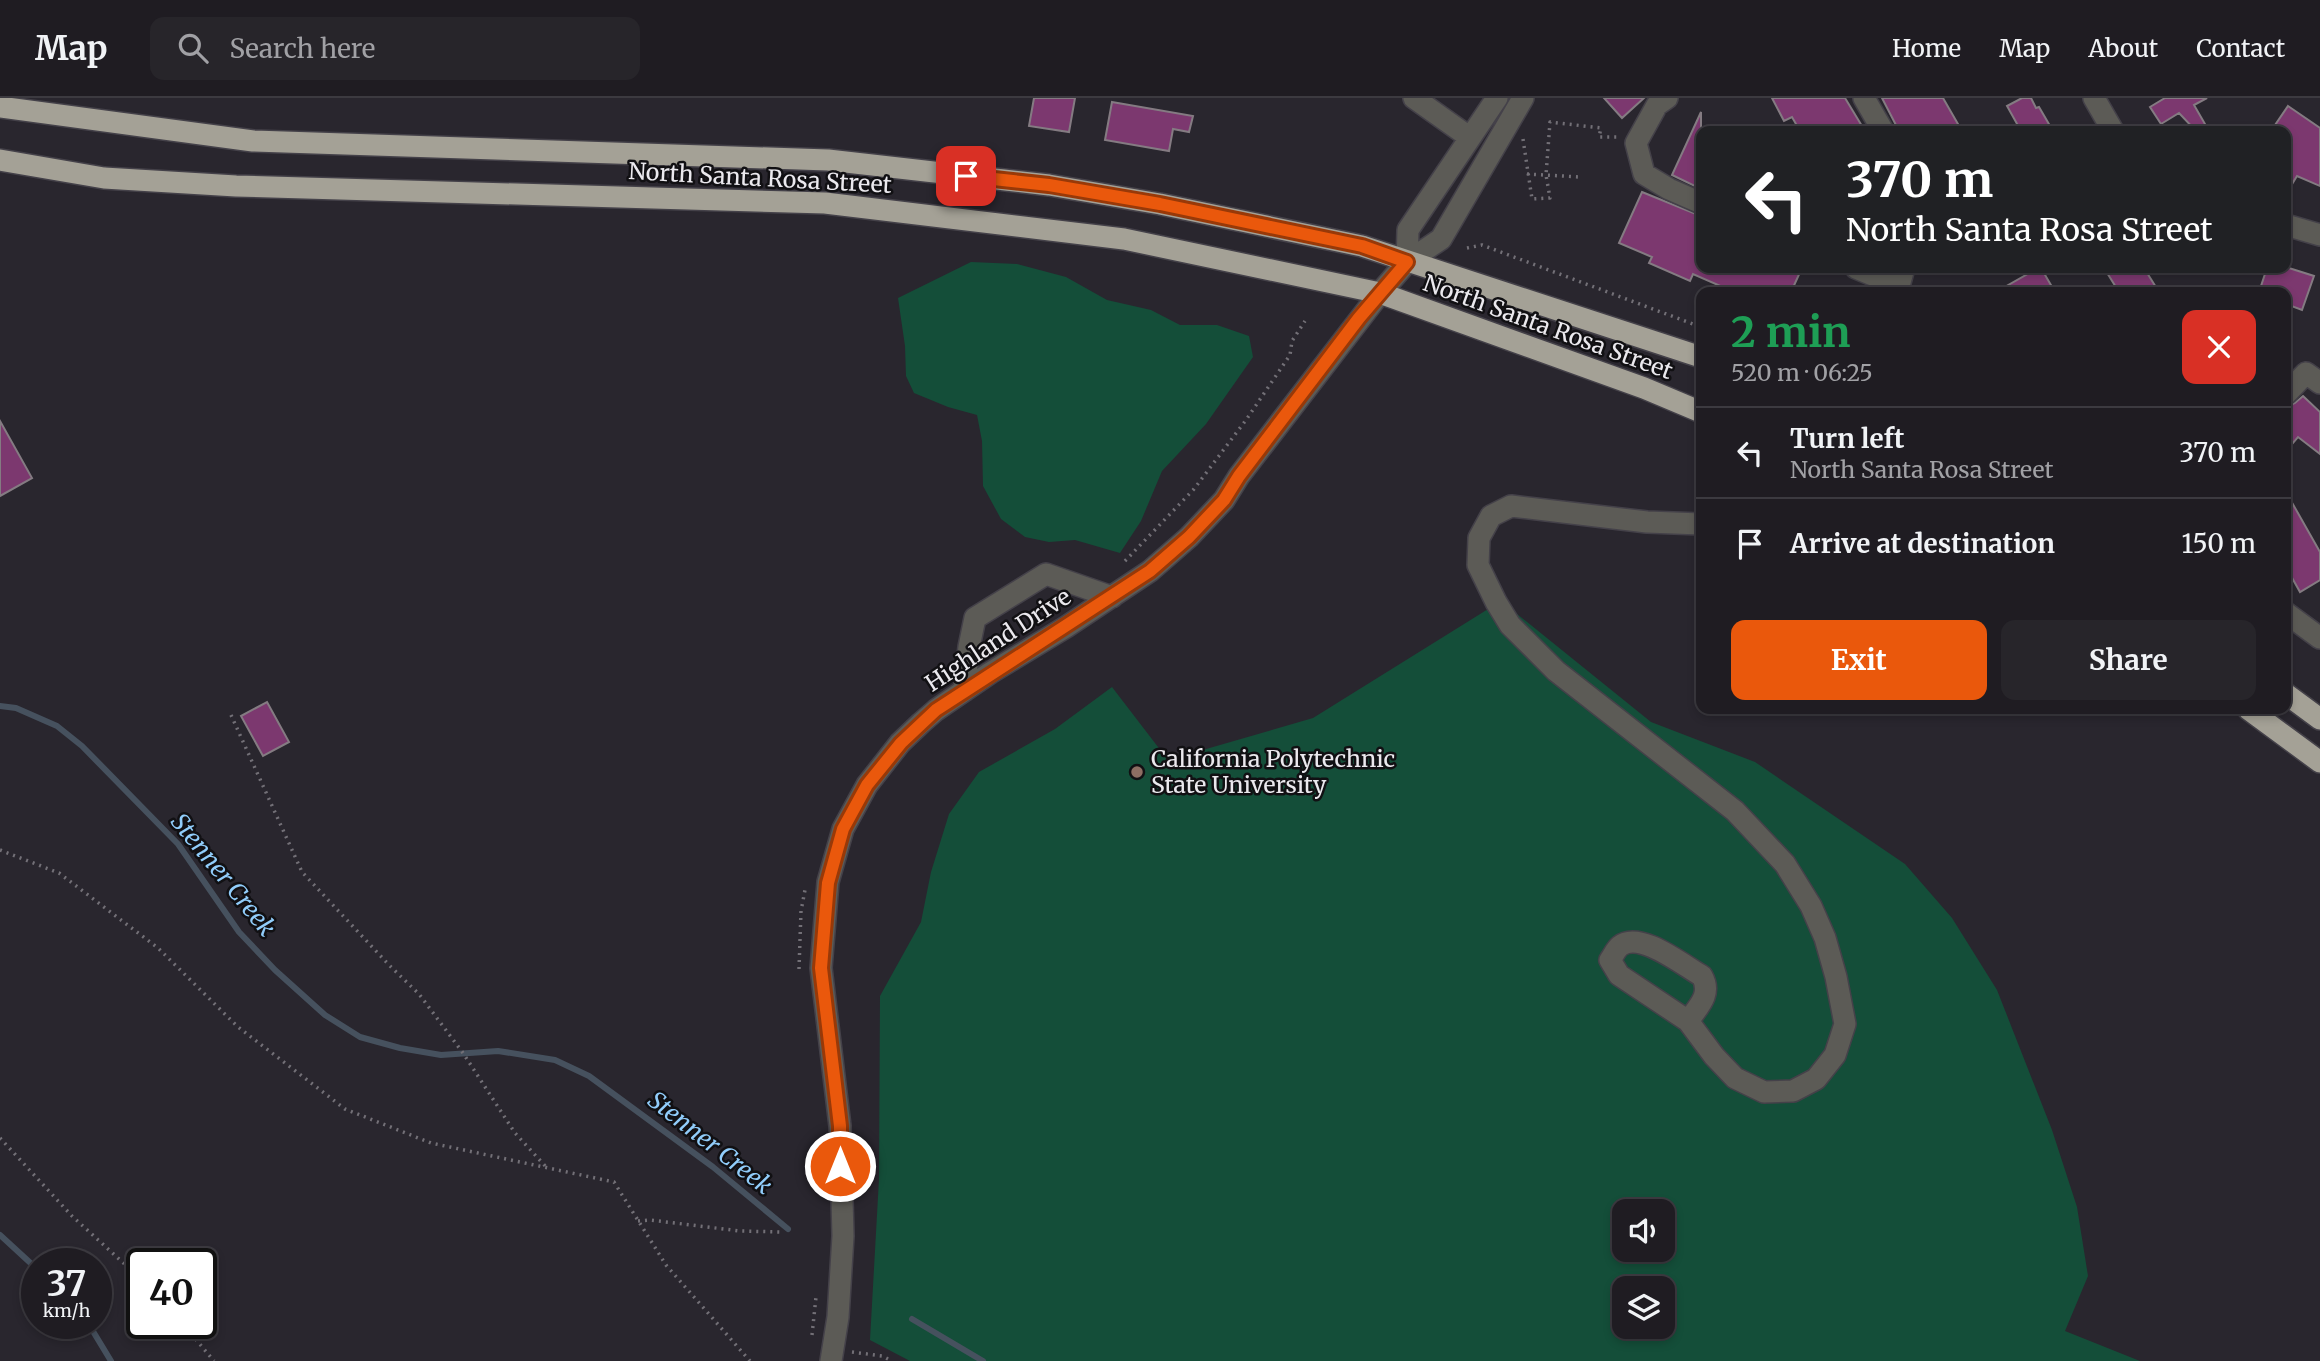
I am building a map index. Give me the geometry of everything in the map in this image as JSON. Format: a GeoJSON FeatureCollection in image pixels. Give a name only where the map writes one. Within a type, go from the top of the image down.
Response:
{"type":"FeatureCollection","features":[{"type":"Feature","properties":{"kind":"highway","name":"North Santa Rosa Street"},"geometry":{"type":"LineString","coordinates":[[0,107],[253,141],[828,160],[1049,185],[1160,204],[1362,246],[1696,355]]}},
{"type":"Feature","properties":{"kind":"highway","name":"North Santa Rosa Street"},"geometry":{"type":"LineString","coordinates":[[0,160],[104,178],[236,187],[825,203],[1124,239],[1380,293],[1644,388],[1696,410]]}},
{"type":"Feature","properties":{"kind":"highway"},"geometry":{"type":"LineString","coordinates":[[2291,698],[2320,719]]}},
{"type":"Feature","properties":{"kind":"highway"},"geometry":{"type":"LineString","coordinates":[[2255,714],[2320,762]]}},
{"type":"Feature","properties":{"kind":"street"},"geometry":{"type":"LineString","coordinates":[[1414,98],[1469,138]]}},
{"type":"Feature","properties":{"kind":"street"},"geometry":{"type":"LineString","coordinates":[[1407,262],[1408,230],[1497,98]]}},
{"type":"Feature","properties":{"kind":"street","name":"Highland Drive"},"geometry":{"type":"LineString","coordinates":[[832,1355],[838,1317],[843,1236],[840,1126],[821,968],[828,883],[843,829],[867,785],[921,723],[964,691],[1150,571],[1189,537],[1224,500],[1239,476],[1380,293],[1407,262],[1441,239],[1523,98]]}},
{"type":"Feature","properties":{"kind":"street"},"geometry":{"type":"LineString","coordinates":[[1667,98],[1657,105],[1636,143],[1644,174],[1696,201]]}},
{"type":"Feature","properties":{"kind":"street"},"geometry":{"type":"LineString","coordinates":[[1864,98],[1880,126]]}},
{"type":"Feature","properties":{"kind":"street"},"geometry":{"type":"LineString","coordinates":[[2094,98],[2110,126]]}},
{"type":"Feature","properties":{"kind":"street"},"geometry":{"type":"LineString","coordinates":[[2291,226],[2320,234]]}},
{"type":"Feature","properties":{"kind":"street"},"geometry":{"type":"LineString","coordinates":[[1874,273],[1905,282]]}},
{"type":"Feature","properties":{"kind":"street"},"geometry":{"type":"LineString","coordinates":[[2291,389],[2306,373],[2320,383]]}},
{"type":"Feature","properties":{"kind":"street"},"geometry":{"type":"LineString","coordinates":[[1688,1021],[1714,1056],[1735,1078],[1764,1092],[1793,1091],[1816,1079],[1835,1055],[1845,1024],[1825,938],[1811,906],[1785,864],[1735,811],[1556,671],[1510,625],[1478,565],[1479,538],[1491,516],[1511,506],[1647,522],[1696,523]]}},
{"type":"Feature","properties":{"kind":"street"},"geometry":{"type":"LineString","coordinates":[[964,691],[975,618],[1046,574],[1112,597]]}},
{"type":"Feature","properties":{"kind":"street"},"geometry":{"type":"LineString","coordinates":[[2291,617],[2320,638]]}},
{"type":"Feature","properties":{"kind":"path"},"geometry":{"type":"LineString","coordinates":[[1522,138],[1532,199],[1550,198],[1546,175],[1550,122],[1601,128],[1599,137],[1616,137],[1628,132],[1641,135]]}},
{"type":"Feature","properties":{"kind":"path"},"geometry":{"type":"LineString","coordinates":[[1527,174],[1580,177]]}},
{"type":"Feature","properties":{"kind":"path"},"geometry":{"type":"LineString","coordinates":[[1467,248],[1482,245],[1696,325]]}},
{"type":"Feature","properties":{"kind":"path"},"geometry":{"type":"LineString","coordinates":[[1121,564],[1194,489],[1290,355],[1292,341],[1305,321]]}},
{"type":"Feature","properties":{"kind":"path"},"geometry":{"type":"LineString","coordinates":[[231,715],[302,872],[419,993],[463,1053],[515,1133],[548,1169]]}},
{"type":"Feature","properties":{"kind":"path"},"geometry":{"type":"LineString","coordinates":[[0,850],[60,873],[158,948],[238,1027],[345,1110],[431,1143],[614,1182],[666,1265],[750,1361]]}},
{"type":"Feature","properties":{"kind":"path"},"geometry":{"type":"LineString","coordinates":[[800,978],[798,965],[801,911],[805,888]]}},
{"type":"Feature","properties":{"kind":"path"},"geometry":{"type":"LineString","coordinates":[[0,1138],[72,1216],[126,1265]]}},
{"type":"Feature","properties":{"kind":"path"},"geometry":{"type":"LineString","coordinates":[[638,1221],[650,1220],[740,1231],[782,1232]]}},
{"type":"Feature","properties":{"kind":"path"},"geometry":{"type":"LineString","coordinates":[[811,1341],[817,1294]]}},
{"type":"Feature","properties":{"kind":"path"},"geometry":{"type":"LineString","coordinates":[[195,1339],[214,1361]]}},
{"type":"Feature","properties":{"kind":"path"},"geometry":{"type":"LineString","coordinates":[[832,1355],[882,1356],[892,1361]]}},
{"type":"Feature","properties":{"kind":"green space"},"geometry":{"type":"Polygon","coordinates":[[[971,262],[1017,264],[1066,277],[1107,300],[1151,310],[1180,325],[1217,325],[1249,336],[1253,357],[1206,424],[1162,471],[1141,521],[1120,553],[1075,540],[1049,542],[1025,537],[1001,519],[983,486],[982,441],[977,415],[914,393],[906,376],[898,298],[971,262]]]}},
{"type":"Feature","properties":{"kind":"green space"},"geometry":{"type":"Polygon","coordinates":[[[1501,601],[1651,722],[1755,762],[1905,864],[1952,918],[1997,990],[2052,1130],[2077,1207],[2088,1276],[2065,1331],[2140,1361],[910,1361],[870,1340],[879,1179],[880,996],[921,922],[931,872],[949,814],[979,772],[1055,729],[1112,687],[1168,760],[1313,718],[1501,601]]]}},
{"type":"Feature","properties":{"kind":"building"},"geometry":{"type":"Polygon","coordinates":[[[1034,98],[1075,98],[1069,132],[1029,126],[1034,98]]]}},
{"type":"Feature","properties":{"kind":"building"},"geometry":{"type":"Polygon","coordinates":[[[1604,98],[1644,98],[1622,118],[1604,98]]]}},
{"type":"Feature","properties":{"kind":"building"},"geometry":{"type":"Polygon","coordinates":[[[1772,98],[1845,98],[1862,126],[1797,126],[1792,117],[1784,121],[1772,98]]]}},
{"type":"Feature","properties":{"kind":"building"},"geometry":{"type":"Polygon","coordinates":[[[1882,98],[1943,98],[1959,126],[1896,126],[1882,98]]]}},
{"type":"Feature","properties":{"kind":"building"},"geometry":{"type":"Polygon","coordinates":[[[2022,98],[2031,98],[2050,126],[2018,126],[2007,106],[2022,98]]]}},
{"type":"Feature","properties":{"kind":"building"},"geometry":{"type":"Polygon","coordinates":[[[2165,98],[2207,98],[2194,105],[2206,126],[2191,126],[2179,113],[2161,124],[2150,107],[2165,98]]]}},
{"type":"Feature","properties":{"kind":"building"},"geometry":{"type":"Polygon","coordinates":[[[1112,102],[1193,116],[1189,132],[1173,129],[1169,151],[1105,140],[1112,102]]]}},
{"type":"Feature","properties":{"kind":"building"},"geometry":{"type":"Polygon","coordinates":[[[2288,106],[2320,128],[2320,186],[2297,176],[2291,186],[2291,126],[2274,126],[2288,106]]]}},
{"type":"Feature","properties":{"kind":"building"},"geometry":{"type":"Polygon","coordinates":[[[1701,112],[1701,126],[1696,126],[1696,187],[1672,175],[1701,112]]]}},
{"type":"Feature","properties":{"kind":"building"},"geometry":{"type":"Polygon","coordinates":[[[1642,192],[1696,214],[1696,273],[1800,273],[1793,287],[1723,287],[1693,274],[1690,281],[1649,263],[1652,257],[1619,243],[1642,192]]]}},
{"type":"Feature","properties":{"kind":"building"},"geometry":{"type":"Polygon","coordinates":[[[2291,269],[2314,276],[2302,310],[2291,306],[2291,287],[2261,287],[2265,273],[2291,273],[2291,269]]]}},
{"type":"Feature","properties":{"kind":"building"},"geometry":{"type":"Polygon","coordinates":[[[2029,273],[2044,273],[2052,287],[2005,287],[2029,273]]]}},
{"type":"Feature","properties":{"kind":"building"},"geometry":{"type":"Polygon","coordinates":[[[2107,273],[2147,273],[2156,287],[2116,287],[2107,273]]]}},
{"type":"Feature","properties":{"kind":"building"},"geometry":{"type":"Polygon","coordinates":[[[2303,396],[2320,412],[2320,454],[2298,437],[2291,445],[2291,405],[2303,396]]]}},
{"type":"Feature","properties":{"kind":"building"},"geometry":{"type":"Polygon","coordinates":[[[0,421],[32,478],[0,496],[0,421]]]}},
{"type":"Feature","properties":{"kind":"building"},"geometry":{"type":"Polygon","coordinates":[[[2291,501],[2320,552],[2320,580],[2300,592],[2291,576],[2291,501]]]}},
{"type":"Feature","properties":{"kind":"building"},"geometry":{"type":"Polygon","coordinates":[[[267,702],[289,742],[263,756],[241,716],[267,702]]]}},
{"type":"Feature","properties":{"kind":"waterway","name":"Stenner Creek"},"geometry":{"type":"LineString","coordinates":[[0,706],[16,708],[57,726],[82,746],[178,844],[239,932],[275,970],[325,1015],[360,1037],[400,1048],[441,1055],[498,1051],[555,1060],[589,1076],[713,1167],[788,1229]]}},
{"type":"Feature","properties":{"kind":"waterway"},"geometry":{"type":"LineString","coordinates":[[0,1235],[21,1254]]}},
{"type":"Feature","properties":{"kind":"waterway","name":"Stenner Creek"},"geometry":{"type":"LineString","coordinates":[[912,1319],[983,1361]]}},
{"type":"Feature","properties":{"kind":"waterway"},"geometry":{"type":"LineString","coordinates":[[98,1339],[111,1361]]}},
{"type":"Feature","properties":{"kind":"place","name":"California Polytechnic State University"},"geometry":{"type":"Point","coordinates":[1137,772]}},
{"type":"Feature","properties":{"kind":"route"},"geometry":{"type":"LineString","coordinates":[[840,1166],[840,1126],[821,968],[828,883],[843,829],[867,785],[901,743],[936,710],[1150,571],[1189,537],[1224,500],[1239,476],[1359,318],[1407,262],[1362,246],[1160,204],[1049,185],[966,176]]}}]}
